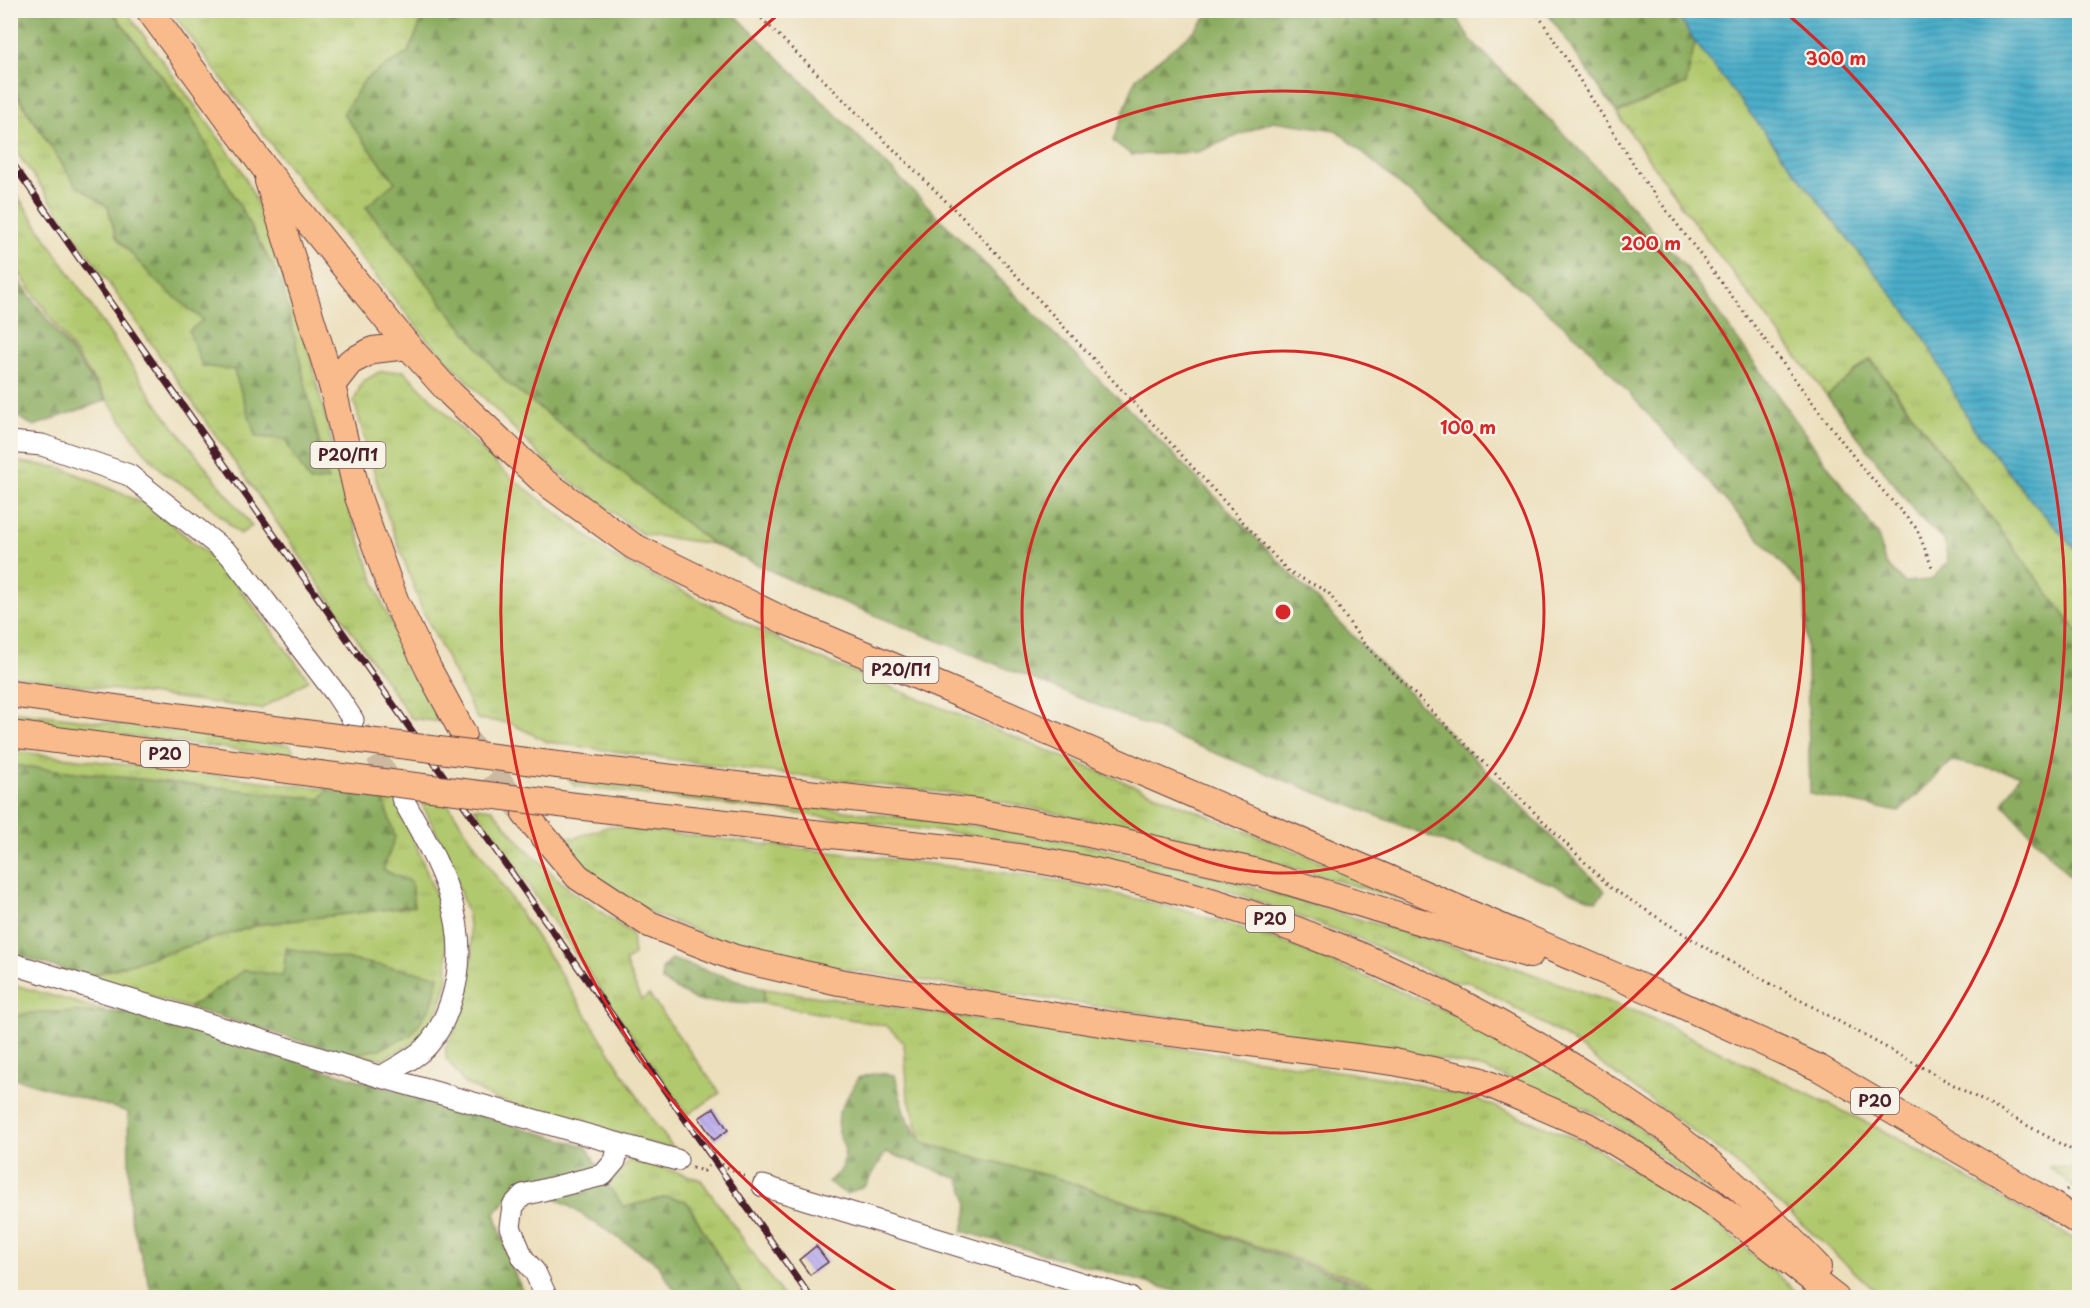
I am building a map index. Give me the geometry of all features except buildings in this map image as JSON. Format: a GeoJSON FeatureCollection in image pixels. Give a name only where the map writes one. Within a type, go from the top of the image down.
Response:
{"type":"FeatureCollection","features":[{"type":"Feature","properties":{"kind":"main road","name":"Р20/П1"},"geometry":{"type":"LineString","coordinates":[[149,10],[263,166],[408,346],[451,394],[542,480],[633,546],[785,621],[1662,996]]}},
{"type":"Feature","properties":{"kind":"main road","name":"Р20/П1"},"geometry":{"type":"LineString","coordinates":[[263,166],[332,385],[358,497],[395,600],[463,733]]}},
{"type":"Feature","properties":{"kind":"main road"},"geometry":{"type":"LineString","coordinates":[[332,385],[350,362],[373,350],[408,346]]}},
{"type":"Feature","properties":{"kind":"main road","name":"Р20"},"geometry":{"type":"LineString","coordinates":[[10,694],[558,765],[977,812],[1089,834],[1253,871],[1662,996],[1819,1068],[2048,1202],[2079,1223]]}},
{"type":"Feature","properties":{"kind":"main road","name":"Р20"},"geometry":{"type":"LineString","coordinates":[[10,734],[584,807],[949,848],[1049,862],[1166,887],[1263,916],[1396,970],[1464,1003],[1551,1052],[1638,1109],[1714,1166],[1768,1216],[1848,1298]]}},
{"type":"Feature","properties":{"kind":"main road"},"geometry":{"type":"LineString","coordinates":[[525,813],[579,877],[649,924],[735,958],[839,982],[1126,1027],[1394,1062],[1479,1080],[1592,1128],[1712,1202],[1836,1298]]}},
{"type":"Feature","properties":{"kind":"street"},"geometry":{"type":"LineString","coordinates":[[10,442],[42,445],[129,475],[230,555],[336,694],[353,720]]}},
{"type":"Feature","properties":{"kind":"street"},"geometry":{"type":"LineString","coordinates":[[381,1077],[423,1049],[444,1023],[457,984],[460,952],[457,918],[434,854],[402,798]]}},
{"type":"Feature","properties":{"kind":"street"},"geometry":{"type":"LineString","coordinates":[[10,963],[381,1077],[677,1160]]}},
{"type":"Feature","properties":{"kind":"street"},"geometry":{"type":"LineString","coordinates":[[547,1298],[535,1272],[523,1258],[510,1227],[513,1206],[523,1195],[603,1175],[615,1161],[619,1144]]}},
{"type":"Feature","properties":{"kind":"street"},"geometry":{"type":"LineString","coordinates":[[763,1186],[1130,1298]]}},
{"type":"Feature","properties":{"kind":"path"},"geometry":{"type":"LineString","coordinates":[[753,10],[972,228],[1289,572],[1328,592],[1365,645],[1611,888],[1706,948],[2077,1153]]}},
{"type":"Feature","properties":{"kind":"path"},"geometry":{"type":"LineString","coordinates":[[1535,10],[1645,182],[1860,465],[1917,529],[1932,567]]}},
{"type":"Feature","properties":{"kind":"path"},"geometry":{"type":"LineString","coordinates":[[677,1160],[704,1171],[714,1160],[763,1186]]}},
{"type":"Feature","properties":{"kind":"green space"},"geometry":{"type":"Polygon","coordinates":[[[10,11],[112,11],[188,111],[282,284],[328,480],[310,482],[284,439],[256,437],[234,370],[202,366],[189,331],[203,320],[159,284],[116,237],[108,207],[75,184],[11,85],[10,11]]]}},
{"type":"Feature","properties":{"kind":"green space"},"geometry":{"type":"Polygon","coordinates":[[[112,11],[126,11],[241,169],[289,272],[347,503],[383,606],[443,722],[411,718],[269,511],[11,144],[10,85],[75,184],[108,207],[116,237],[159,284],[203,320],[234,370],[256,437],[284,438],[310,481],[282,284],[188,111],[112,11]]]}},
{"type":"Feature","properties":{"kind":"green space"},"geometry":{"type":"Polygon","coordinates":[[[171,11],[426,11],[408,53],[365,79],[395,183],[366,207],[504,380],[713,544],[642,534],[550,466],[423,335],[279,155],[171,11]]]}},
{"type":"Feature","properties":{"kind":"green space"},"geometry":{"type":"Polygon","coordinates":[[[426,11],[731,11],[883,161],[1605,891],[1596,901],[1225,757],[808,588],[713,544],[504,380],[366,207],[395,182],[343,114],[365,79],[408,53],[426,11]]]}},
{"type":"Feature","properties":{"kind":"green space"},"geometry":{"type":"Polygon","coordinates":[[[1212,11],[1453,11],[1470,39],[1598,169],[1684,265],[1878,535],[1885,563],[1904,582],[1931,580],[1948,562],[1944,540],[1919,517],[1827,396],[1870,359],[2079,634],[2079,886],[2003,804],[2020,774],[1952,761],[1899,812],[1810,794],[1805,589],[1584,343],[1336,130],[1273,121],[1198,152],[1132,155],[1113,141],[1136,78],[1192,33],[1212,11]]]}},
{"type":"Feature","properties":{"kind":"green space"},"geometry":{"type":"Polygon","coordinates":[[[1546,11],[1675,11],[1695,42],[1686,84],[1617,113],[1546,11]]]}},
{"type":"Feature","properties":{"kind":"green space"},"geometry":{"type":"Polygon","coordinates":[[[1695,42],[1911,318],[1925,339],[1972,426],[2030,499],[2079,553],[2079,634],[1871,359],[1827,396],[1680,204],[1617,113],[1686,84],[1695,42]]]}},
{"type":"Feature","properties":{"kind":"green space"},"geometry":{"type":"Polygon","coordinates":[[[11,186],[161,410],[252,526],[240,534],[194,491],[166,475],[141,448],[11,261],[11,186]]]}},
{"type":"Feature","properties":{"kind":"green space"},"geometry":{"type":"Polygon","coordinates":[[[10,270],[107,400],[34,426],[11,413],[10,270]]]}},
{"type":"Feature","properties":{"kind":"green space"},"geometry":{"type":"Polygon","coordinates":[[[404,371],[503,471],[613,556],[799,650],[1443,911],[1216,846],[974,796],[736,768],[548,742],[510,723],[477,719],[422,609],[383,503],[354,401],[362,382],[379,372],[404,371]]]}},
{"type":"Feature","properties":{"kind":"green space"},"geometry":{"type":"Polygon","coordinates":[[[11,461],[63,468],[150,506],[227,571],[309,680],[261,709],[11,676],[11,461]]]}},
{"type":"Feature","properties":{"kind":"green space"},"geometry":{"type":"Polygon","coordinates":[[[11,711],[290,745],[297,757],[11,722],[11,711]]]}},
{"type":"Feature","properties":{"kind":"green space"},"geometry":{"type":"Polygon","coordinates":[[[11,751],[329,789],[320,800],[11,765],[11,751]]]}},
{"type":"Feature","properties":{"kind":"green space"},"geometry":{"type":"Polygon","coordinates":[[[11,765],[320,799],[329,789],[382,795],[395,837],[383,870],[411,882],[414,906],[262,924],[86,977],[11,953],[11,765]]]}},
{"type":"Feature","properties":{"kind":"green space"},"geometry":{"type":"Polygon","coordinates":[[[570,780],[995,828],[1114,851],[1228,880],[1483,956],[1645,1015],[1888,1133],[2079,1242],[2079,1297],[1882,1297],[1731,1159],[1562,1035],[1471,982],[1452,982],[1360,939],[1224,889],[1110,860],[993,838],[575,786],[570,780]]]}},
{"type":"Feature","properties":{"kind":"green space"},"geometry":{"type":"Polygon","coordinates":[[[382,795],[397,797],[446,921],[448,979],[436,1018],[416,1042],[383,1059],[348,1055],[380,1049],[287,948],[283,976],[244,970],[189,1008],[86,977],[262,924],[414,906],[383,870],[395,837],[382,795]]]}},
{"type":"Feature","properties":{"kind":"green space"},"geometry":{"type":"Polygon","coordinates":[[[420,800],[448,804],[553,962],[653,1121],[675,1150],[497,1100],[464,1083],[446,1058],[446,1047],[456,1028],[468,987],[472,954],[468,915],[446,851],[420,800]]]}},
{"type":"Feature","properties":{"kind":"green space"},"geometry":{"type":"Polygon","coordinates":[[[474,807],[492,809],[523,846],[570,890],[632,934],[634,955],[625,962],[641,1000],[649,995],[720,1093],[687,1115],[474,807]]]}},
{"type":"Feature","properties":{"kind":"green space"},"geometry":{"type":"Polygon","coordinates":[[[610,826],[1039,877],[1176,908],[1276,939],[1442,1009],[1546,1063],[1625,1116],[1727,1197],[1723,1201],[1600,1115],[1482,1068],[1396,1050],[844,969],[739,947],[653,914],[586,872],[557,836],[574,838],[610,826]]]}},
{"type":"Feature","properties":{"kind":"green space"},"geometry":{"type":"Polygon","coordinates":[[[286,948],[439,976],[432,1005],[411,1035],[380,1049],[348,1055],[189,1008],[245,970],[283,976],[286,948]]]}},
{"type":"Feature","properties":{"kind":"green space"},"geometry":{"type":"Polygon","coordinates":[[[671,959],[765,989],[763,1003],[697,1001],[662,981],[662,969],[671,959]]]}},
{"type":"Feature","properties":{"kind":"green space"},"geometry":{"type":"Polygon","coordinates":[[[11,984],[119,1015],[11,1025],[11,984]]]}},
{"type":"Feature","properties":{"kind":"green space"},"geometry":{"type":"Polygon","coordinates":[[[765,989],[1392,1079],[1476,1099],[1589,1144],[1707,1215],[1803,1297],[1408,1297],[1060,1179],[922,1143],[908,1096],[904,1043],[887,1026],[763,1003],[765,989]]]}},
{"type":"Feature","properties":{"kind":"green space"},"geometry":{"type":"Polygon","coordinates":[[[40,1012],[128,1012],[587,1147],[607,1185],[624,1207],[667,1197],[686,1201],[743,1297],[679,1297],[657,1263],[526,1178],[495,1213],[509,1261],[525,1297],[153,1297],[130,1216],[128,1112],[11,1077],[11,1017],[40,1012]]]}},
{"type":"Feature","properties":{"kind":"green space"},"geometry":{"type":"Polygon","coordinates":[[[876,1073],[895,1075],[904,1113],[922,1143],[1060,1179],[1399,1297],[1197,1297],[962,1231],[968,1205],[959,1179],[886,1152],[865,1186],[846,1194],[828,1182],[842,1169],[845,1150],[838,1132],[839,1112],[858,1078],[876,1073]]]}},
{"type":"Feature","properties":{"kind":"green space"},"geometry":{"type":"Polygon","coordinates":[[[632,1158],[701,1180],[784,1297],[743,1297],[686,1201],[667,1197],[624,1207],[607,1185],[632,1158]]]}},
{"type":"Feature","properties":{"kind":"green space"},"geometry":{"type":"Polygon","coordinates":[[[2048,1166],[2079,1168],[2079,1192],[2048,1166]]]}},
{"type":"Feature","properties":{"kind":"water"},"geometry":{"type":"Polygon","coordinates":[[[1675,11],[2079,11],[2079,553],[2030,499],[1972,426],[1925,339],[1911,318],[1695,42],[1675,11]]]}},
{"type":"Feature","properties":{"kind":"tunnel"},"geometry":{"type":"LineString","coordinates":[[360,730],[399,793]]}},
{"type":"Feature","properties":{"kind":"tunnel"},"geometry":{"type":"LineString","coordinates":[[468,742],[521,809]]}},
{"type":"Feature","properties":{"kind":"railway"},"geometry":{"type":"LineString","coordinates":[[10,160],[811,1298]]}}]}
